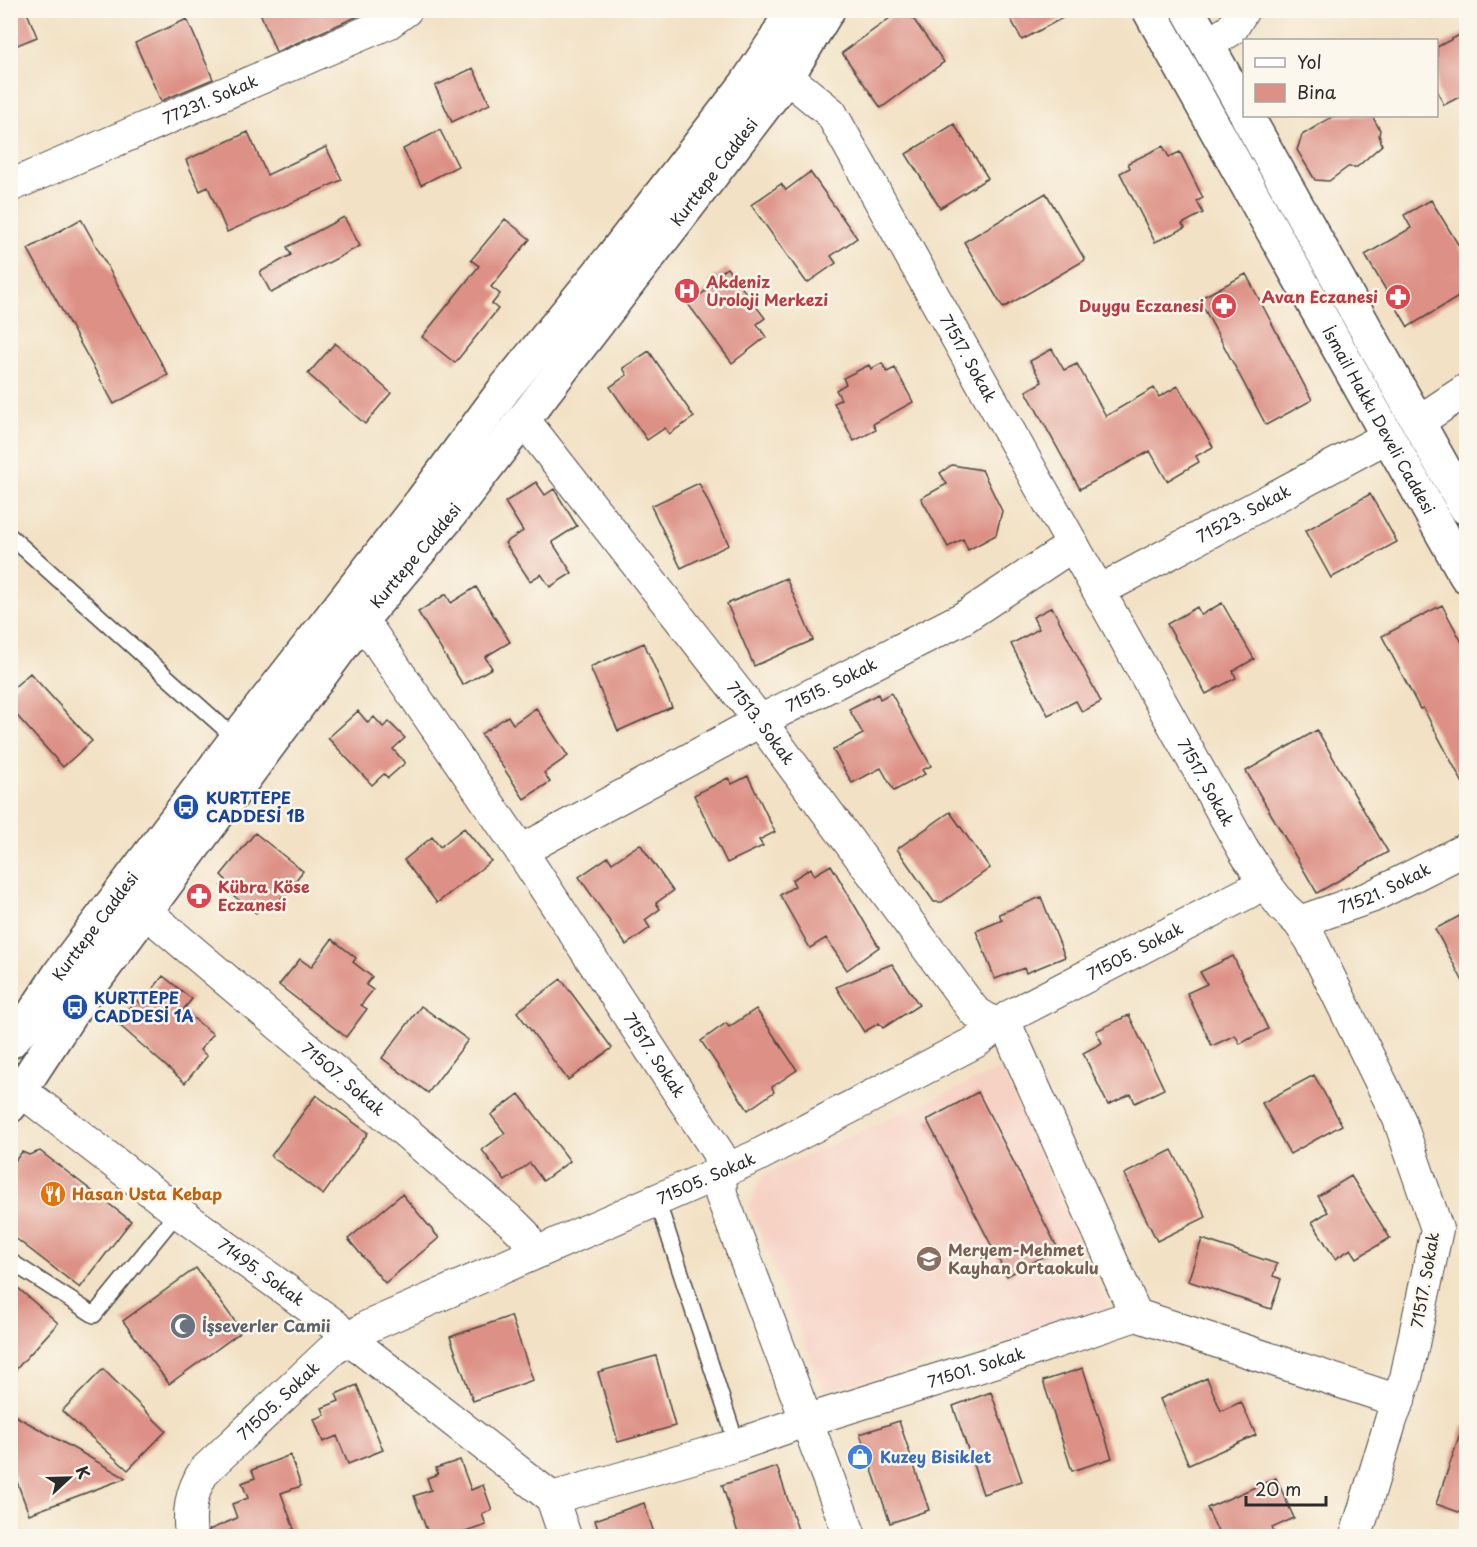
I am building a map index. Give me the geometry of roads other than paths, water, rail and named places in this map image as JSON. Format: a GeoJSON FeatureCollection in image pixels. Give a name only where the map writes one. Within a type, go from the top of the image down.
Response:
{"type":"FeatureCollection","features":[{"type":"Feature","properties":{"kind":"main road","name":"Kurttepe Caddesi"},"geometry":{"type":"LineString","coordinates":[[10,1042],[27,1023],[60,973],[236,739],[421,502],[506,387],[612,257],[746,84],[791,10]]}},
{"type":"Feature","properties":{"kind":"main road","name":"Kurttepe Caddesi"},"geometry":{"type":"LineString","coordinates":[[15,1099],[75,1007],[360,622],[445,521],[787,77],[828,10]]}},
{"type":"Feature","properties":{"kind":"main road","name":"İsmail Hakkı Develi Caddesi"},"geometry":{"type":"LineString","coordinates":[[1149,10],[1467,576]]}},
{"type":"Feature","properties":{"kind":"main road"},"geometry":{"type":"LineString","coordinates":[[1188,10],[1243,106]]}},
{"type":"Feature","properties":{"kind":"main road","name":"İsmail Hakkı Develi Caddesi"},"geometry":{"type":"LineString","coordinates":[[1248,117],[1467,508]]}},
{"type":"Feature","properties":{"kind":"street"},"geometry":{"type":"LineString","coordinates":[[1208,44],[1231,30],[1243,10]]}},
{"type":"Feature","properties":{"kind":"street","name":"77231. Sokak"},"geometry":{"type":"LineString","coordinates":[[10,186],[392,15]]}},
{"type":"Feature","properties":{"kind":"street","name":"71517. Sokak"},"geometry":{"type":"LineString","coordinates":[[787,77],[831,113],[1243,849],[1264,882],[1283,907],[1299,922],[1311,940],[1399,1119],[1437,1229],[1406,1378],[1356,1536]]}},
{"type":"Feature","properties":{"kind":"street"},"geometry":{"type":"LineString","coordinates":[[1418,422],[1467,390]]}},
{"type":"Feature","properties":{"kind":"street","name":"71513. Sokak"},"geometry":{"type":"LineString","coordinates":[[522,420],[760,721],[974,1011],[1010,1034],[1136,1315]]}},
{"type":"Feature","properties":{"kind":"street","name":"71523. Sokak"},"geometry":{"type":"LineString","coordinates":[[1099,591],[1387,437]]}},
{"type":"Feature","properties":{"kind":"street","name":"71515. Sokak"},"geometry":{"type":"LineString","coordinates":[[521,851],[760,721],[963,618],[1073,545]]}},
{"type":"Feature","properties":{"kind":"street","name":"71517. Sokak"},"geometry":{"type":"LineString","coordinates":[[360,622],[372,634],[521,851],[719,1154],[721,1194],[850,1536]]}},
{"type":"Feature","properties":{"kind":"street","name":"71521. Sokak"},"geometry":{"type":"LineString","coordinates":[[1299,922],[1371,897],[1467,849]]}},
{"type":"Feature","properties":{"kind":"street","name":"71505. Sokak"},"geometry":{"type":"LineString","coordinates":[[190,1524],[194,1490],[204,1471],[332,1350],[367,1327],[763,1153],[977,1041],[1010,1016],[1264,882]]}},
{"type":"Feature","properties":{"kind":"street","name":"71507. Sokak"},"geometry":{"type":"LineString","coordinates":[[146,911],[513,1223],[525,1235],[532,1254]]}},
{"type":"Feature","properties":{"kind":"street","name":"71495. Sokak"},"geometry":{"type":"LineString","coordinates":[[15,1099],[36,1102],[178,1212],[333,1324],[348,1340],[552,1498]]}},
{"type":"Feature","properties":{"kind":"street"},"geometry":{"type":"LineString","coordinates":[[1136,1315],[1399,1401]]}},
{"type":"Feature","properties":{"kind":"street","name":"71501. Sokak"},"geometry":{"type":"LineString","coordinates":[[552,1498],[737,1445],[1136,1315]]}},
{"type":"Feature","properties":{"kind":"street"},"geometry":{"type":"LineString","coordinates":[[552,1498],[565,1536]]}},
{"type":"Feature","properties":{"kind":"lane"},"geometry":{"type":"LineString","coordinates":[[10,537],[236,739]]}},
{"type":"Feature","properties":{"kind":"lane"},"geometry":{"type":"LineString","coordinates":[[656,1201],[737,1445]]}},
{"type":"Feature","properties":{"kind":"lane"},"geometry":{"type":"LineString","coordinates":[[10,1261],[94,1315],[178,1212]]}},
{"type":"Feature","properties":{"kind":"place","name":"Akdeniz Uroloji Merkezi"},"geometry":{"type":"Point","coordinates":[687,291]}},
{"type":"Feature","properties":{"kind":"place","name":"Avan Eczanesi"},"geometry":{"type":"Point","coordinates":[1398,297]}},
{"type":"Feature","properties":{"kind":"place","name":"Duygu Eczanesi"},"geometry":{"type":"Point","coordinates":[1224,306]}},
{"type":"Feature","properties":{"kind":"place","name":"KURTTEPE CADDESİ 1B"},"geometry":{"type":"Point","coordinates":[186,807]}},
{"type":"Feature","properties":{"kind":"place","name":"Kübra Köse Eczanesi"},"geometry":{"type":"Point","coordinates":[199,896]}},
{"type":"Feature","properties":{"kind":"place","name":"KURTTEPE CADDESİ 1A"},"geometry":{"type":"Point","coordinates":[75,1007]}},
{"type":"Feature","properties":{"kind":"place","name":"Hasan Usta Kebap"},"geometry":{"type":"Point","coordinates":[53,1194]}},
{"type":"Feature","properties":{"kind":"place","name":"Meryem-Mehmet Kayhan Ortaokulu"},"geometry":{"type":"Point","coordinates":[929,1259]}},
{"type":"Feature","properties":{"kind":"place","name":"İşseverler Camii"},"geometry":{"type":"Point","coordinates":[183,1326]}},
{"type":"Feature","properties":{"kind":"place","name":"Kuzey Bisiklet"},"geometry":{"type":"Point","coordinates":[860,1457]}}]}
